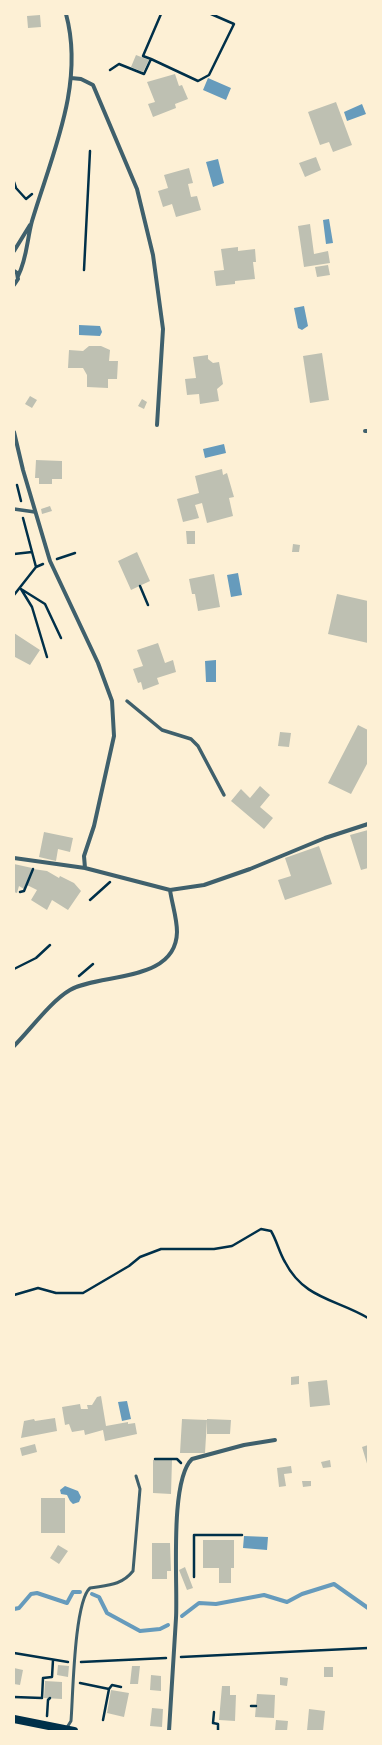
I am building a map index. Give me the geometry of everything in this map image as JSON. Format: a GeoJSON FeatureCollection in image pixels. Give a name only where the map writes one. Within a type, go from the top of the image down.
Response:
{"type":"FeatureCollection","features":[{"type":"Feature","properties":{"kind":"main road"},"geometry":{"type":"LineString","coordinates":[[14,1719],[70,1730]]}},
{"type":"Feature","properties":{"kind":"street"},"geometry":{"type":"LineString","coordinates":[[14,285],[17,282],[18,276],[23,267],[32,223],[65,110],[71,78],[72,51],[66,14]]}},
{"type":"Feature","properties":{"kind":"street"},"geometry":{"type":"LineString","coordinates":[[71,78],[81,79],[93,85],[137,189],[145,220],[158,289],[163,329],[157,425]]}},
{"type":"Feature","properties":{"kind":"street"},"geometry":{"type":"LineString","coordinates":[[14,251],[32,223]]}},
{"type":"Feature","properties":{"kind":"street"},"geometry":{"type":"LineString","coordinates":[[14,271],[18,276]]}},
{"type":"Feature","properties":{"kind":"street"},"geometry":{"type":"LineString","coordinates":[[14,432],[50,562],[98,663],[112,700],[114,736],[98,811],[84,856],[85,868]]}},
{"type":"Feature","properties":{"kind":"street"},"geometry":{"type":"LineString","coordinates":[[14,509],[35,512]]}},
{"type":"Feature","properties":{"kind":"street"},"geometry":{"type":"LineString","coordinates":[[127,701],[162,730],[190,739],[198,746],[224,795]]}},
{"type":"Feature","properties":{"kind":"street"},"geometry":{"type":"LineString","coordinates":[[14,858],[85,868],[170,890],[210,883],[250,869],[325,838],[368,824]]}},
{"type":"Feature","properties":{"kind":"street"},"geometry":{"type":"LineString","coordinates":[[14,1046],[69,990],[94,982],[139,973],[160,963],[168,956],[174,944],[177,931],[170,890]]}},
{"type":"Feature","properties":{"kind":"street"},"geometry":{"type":"LineString","coordinates":[[170,1731],[176,1616],[175,1544],[180,1497],[186,1467],[192,1459],[244,1445],[275,1440]]}},
{"type":"Feature","properties":{"kind":"lane"},"geometry":{"type":"LineString","coordinates":[[70,1730],[81,1607],[87,1591],[90,1588],[117,1584],[125,1580],[133,1571],[140,1489],[136,1476]]}},
{"type":"Feature","properties":{"kind":"path"},"geometry":{"type":"LineString","coordinates":[[161,14],[143,56],[198,81],[210,76],[234,24],[211,14]]}},
{"type":"Feature","properties":{"kind":"path"},"geometry":{"type":"LineString","coordinates":[[110,70],[119,64],[144,74],[151,59]]}},
{"type":"Feature","properties":{"kind":"path"},"geometry":{"type":"LineString","coordinates":[[84,270],[90,151]]}},
{"type":"Feature","properties":{"kind":"path"},"geometry":{"type":"LineString","coordinates":[[14,182],[16,188],[26,199],[34,192]]}},
{"type":"Feature","properties":{"kind":"path"},"geometry":{"type":"LineString","coordinates":[[16,482],[23,511],[23,518],[36,566]]}},
{"type":"Feature","properties":{"kind":"path"},"geometry":{"type":"LineString","coordinates":[[14,554],[32,552]]}},
{"type":"Feature","properties":{"kind":"path"},"geometry":{"type":"LineString","coordinates":[[14,595],[36,566],[76,553]]}},
{"type":"Feature","properties":{"kind":"path"},"geometry":{"type":"LineString","coordinates":[[140,586],[148,606]]}},
{"type":"Feature","properties":{"kind":"path"},"geometry":{"type":"LineString","coordinates":[[20,589],[45,604],[61,638]]}},
{"type":"Feature","properties":{"kind":"path"},"geometry":{"type":"LineString","coordinates":[[20,589],[32,607],[47,657]]}},
{"type":"Feature","properties":{"kind":"path"},"geometry":{"type":"LineString","coordinates":[[20,892],[24,891],[36,861]]}},
{"type":"Feature","properties":{"kind":"path"},"geometry":{"type":"LineString","coordinates":[[90,900],[107,886],[110,881]]}},
{"type":"Feature","properties":{"kind":"path"},"geometry":{"type":"LineString","coordinates":[[14,969],[36,958],[50,945]]}},
{"type":"Feature","properties":{"kind":"path"},"geometry":{"type":"LineString","coordinates":[[14,1295],[38,1288],[56,1293],[83,1293],[129,1266],[140,1257],[161,1249],[214,1249],[232,1246],[261,1229],[271,1231],[285,1262],[297,1278],[311,1292],[368,1318]]}},
{"type":"Feature","properties":{"kind":"path"},"geometry":{"type":"LineString","coordinates":[[155,1459],[177,1459],[186,1467]]}},
{"type":"Feature","properties":{"kind":"path"},"geometry":{"type":"LineString","coordinates":[[194,1577],[194,1535],[242,1536]]}},
{"type":"Feature","properties":{"kind":"path"},"geometry":{"type":"LineString","coordinates":[[14,1653],[53,1660],[107,1662],[174,1657],[368,1648]]}},
{"type":"Feature","properties":{"kind":"path"},"geometry":{"type":"LineString","coordinates":[[42,1698],[43,1678],[52,1677],[53,1660]]}},
{"type":"Feature","properties":{"kind":"path"},"geometry":{"type":"LineString","coordinates":[[74,1682],[109,1689]]}},
{"type":"Feature","properties":{"kind":"path"},"geometry":{"type":"LineString","coordinates":[[103,1720],[109,1689],[112,1685],[121,1687]]}},
{"type":"Feature","properties":{"kind":"path"},"geometry":{"type":"LineString","coordinates":[[14,1697],[42,1698],[42,1700],[49,1699],[47,1716]]}},
{"type":"Feature","properties":{"kind":"path"},"geometry":{"type":"LineString","coordinates":[[250,1706],[256,1706]]}},
{"type":"Feature","properties":{"kind":"path"},"geometry":{"type":"LineString","coordinates":[[214,1712],[213,1723],[218,1724],[218,1731]]}},
{"type":"Feature","properties":{"kind":"water"},"geometry":{"type":"Polygon","coordinates":[[[208,78],[231,88],[226,100],[203,90],[208,78]]]}},
{"type":"Feature","properties":{"kind":"water"},"geometry":{"type":"Polygon","coordinates":[[[362,104],[366,114],[347,121],[344,112],[362,104]]]}},
{"type":"Feature","properties":{"kind":"water"},"geometry":{"type":"Polygon","coordinates":[[[218,159],[224,183],[213,187],[206,162],[218,159]]]}},
{"type":"Feature","properties":{"kind":"water"},"geometry":{"type":"Polygon","coordinates":[[[329,219],[333,243],[326,244],[323,220],[329,219]]]}},
{"type":"Feature","properties":{"kind":"water"},"geometry":{"type":"Polygon","coordinates":[[[304,306],[308,326],[302,330],[298,328],[294,308],[304,306]]]}},
{"type":"Feature","properties":{"kind":"water"},"geometry":{"type":"Polygon","coordinates":[[[79,325],[100,326],[102,332],[100,336],[79,335],[79,325]]]}},
{"type":"Feature","properties":{"kind":"water"},"geometry":{"type":"Polygon","coordinates":[[[224,444],[226,453],[205,458],[203,449],[224,444]]]}},
{"type":"Feature","properties":{"kind":"water"},"geometry":{"type":"Polygon","coordinates":[[[238,573],[242,595],[231,597],[227,575],[238,573]]]}},
{"type":"Feature","properties":{"kind":"water"},"geometry":{"type":"Polygon","coordinates":[[[216,660],[216,682],[206,682],[205,661],[216,660]]]}},
{"type":"Feature","properties":{"kind":"water"},"geometry":{"type":"Polygon","coordinates":[[[127,1401],[131,1419],[122,1421],[118,1402],[127,1401]]]}},
{"type":"Feature","properties":{"kind":"water"},"geometry":{"type":"Polygon","coordinates":[[[65,1486],[78,1491],[81,1497],[79,1502],[73,1504],[67,1495],[61,1494],[60,1490],[65,1486]]]}},
{"type":"Feature","properties":{"kind":"water"},"geometry":{"type":"Polygon","coordinates":[[[244,1536],[268,1537],[267,1550],[243,1548],[244,1536]]]}},
{"type":"Feature","properties":{"kind":"building"},"geometry":{"type":"Polygon","coordinates":[[[40,15],[41,27],[28,28],[27,16],[40,15]]]}},
{"type":"Feature","properties":{"kind":"building"},"geometry":{"type":"Polygon","coordinates":[[[136,55],[149,60],[143,72],[131,67],[136,55]]]}},
{"type":"Feature","properties":{"kind":"building"},"geometry":{"type":"Polygon","coordinates":[[[175,74],[179,86],[182,85],[188,99],[175,104],[176,108],[153,117],[148,104],[155,102],[147,82],[175,74]]]}},
{"type":"Feature","properties":{"kind":"building"},"geometry":{"type":"Polygon","coordinates":[[[336,102],[352,145],[333,152],[329,142],[320,145],[308,112],[336,102]]]}},
{"type":"Feature","properties":{"kind":"building"},"geometry":{"type":"Polygon","coordinates":[[[316,157],[321,170],[305,177],[299,163],[316,157]]]}},
{"type":"Feature","properties":{"kind":"building"},"geometry":{"type":"Polygon","coordinates":[[[189,168],[193,183],[188,184],[191,197],[197,196],[201,210],[176,217],[172,204],[163,207],[158,191],[168,188],[164,175],[189,168]]]}},
{"type":"Feature","properties":{"kind":"building"},"geometry":{"type":"Polygon","coordinates":[[[310,224],[314,254],[328,251],[330,263],[304,267],[298,226],[310,224]]]}},
{"type":"Feature","properties":{"kind":"building"},"geometry":{"type":"Polygon","coordinates":[[[238,247],[238,251],[255,249],[256,262],[253,262],[255,279],[235,281],[235,284],[216,286],[214,271],[224,270],[221,249],[238,247]]]}},
{"type":"Feature","properties":{"kind":"building"},"geometry":{"type":"Polygon","coordinates":[[[328,265],[330,275],[317,277],[315,267],[328,265]]]}},
{"type":"Feature","properties":{"kind":"building"},"geometry":{"type":"Polygon","coordinates":[[[89,346],[101,346],[110,350],[109,361],[118,361],[117,379],[108,379],[108,388],[87,387],[87,375],[83,368],[68,368],[69,350],[83,351],[89,346]]]}},
{"type":"Feature","properties":{"kind":"building"},"geometry":{"type":"Polygon","coordinates":[[[322,353],[329,400],[310,403],[303,356],[322,353]]]}},
{"type":"Feature","properties":{"kind":"building"},"geometry":{"type":"Polygon","coordinates":[[[208,355],[208,359],[213,363],[219,362],[223,384],[217,389],[219,401],[200,404],[199,394],[187,395],[185,379],[196,378],[193,357],[208,355]]]}},
{"type":"Feature","properties":{"kind":"building"},"geometry":{"type":"Polygon","coordinates":[[[30,396],[37,400],[32,408],[25,404],[30,396]]]}},
{"type":"Feature","properties":{"kind":"building"},"geometry":{"type":"Polygon","coordinates":[[[142,399],[147,402],[144,409],[138,406],[142,399]]]}},
{"type":"Feature","properties":{"kind":"building"},"geometry":{"type":"Polygon","coordinates":[[[36,460],[62,461],[62,479],[52,479],[52,484],[39,484],[39,478],[35,478],[36,460]]]}},
{"type":"Feature","properties":{"kind":"building"},"geometry":{"type":"Polygon","coordinates":[[[222,469],[223,475],[227,473],[234,497],[229,498],[233,516],[207,523],[202,503],[195,505],[199,518],[183,522],[177,499],[199,493],[195,476],[222,469]]]}},
{"type":"Feature","properties":{"kind":"building"},"geometry":{"type":"Polygon","coordinates":[[[50,506],[52,511],[42,514],[41,509],[50,506]]]}},
{"type":"Feature","properties":{"kind":"building"},"geometry":{"type":"Polygon","coordinates":[[[186,531],[195,531],[195,544],[187,544],[186,531]]]}},
{"type":"Feature","properties":{"kind":"building"},"geometry":{"type":"Polygon","coordinates":[[[293,544],[300,545],[299,552],[292,552],[293,544]]]}},
{"type":"Feature","properties":{"kind":"building"},"geometry":{"type":"Polygon","coordinates":[[[137,552],[150,581],[131,590],[118,561],[137,552]]]}},
{"type":"Feature","properties":{"kind":"building"},"geometry":{"type":"Polygon","coordinates":[[[214,574],[220,607],[198,611],[195,594],[192,594],[189,579],[214,574]]]}},
{"type":"Feature","properties":{"kind":"building"},"geometry":{"type":"Polygon","coordinates":[[[337,594],[368,601],[368,643],[328,634],[337,594]]]}},
{"type":"Feature","properties":{"kind":"building"},"geometry":{"type":"Polygon","coordinates":[[[14,633],[40,650],[30,665],[15,657],[14,633]]]}},
{"type":"Feature","properties":{"kind":"building"},"geometry":{"type":"Polygon","coordinates":[[[158,643],[165,663],[173,660],[176,672],[157,678],[159,684],[143,690],[141,682],[138,683],[133,669],[143,666],[137,650],[158,643]]]}},
{"type":"Feature","properties":{"kind":"building"},"geometry":{"type":"Polygon","coordinates":[[[358,725],[368,730],[368,762],[351,794],[328,783],[358,725]]]}},
{"type":"Feature","properties":{"kind":"building"},"geometry":{"type":"Polygon","coordinates":[[[280,732],[291,733],[289,747],[278,746],[280,732]]]}},
{"type":"Feature","properties":{"kind":"building"},"geometry":{"type":"Polygon","coordinates":[[[260,786],[270,795],[260,807],[273,818],[264,829],[231,801],[241,789],[250,798],[260,786]]]}},
{"type":"Feature","properties":{"kind":"building"},"geometry":{"type":"Polygon","coordinates":[[[368,830],[368,868],[361,870],[350,835],[368,830]]]}},
{"type":"Feature","properties":{"kind":"building"},"geometry":{"type":"Polygon","coordinates":[[[44,832],[73,838],[70,852],[58,849],[56,861],[39,857],[44,832]]]}},
{"type":"Feature","properties":{"kind":"building"},"geometry":{"type":"Polygon","coordinates":[[[319,846],[332,884],[285,900],[278,880],[291,876],[285,858],[319,846]]]}},
{"type":"Feature","properties":{"kind":"building"},"geometry":{"type":"Polygon","coordinates":[[[14,864],[32,868],[24,889],[19,886],[17,893],[14,892],[14,864]]]}},
{"type":"Feature","properties":{"kind":"building"},"geometry":{"type":"Polygon","coordinates":[[[33,869],[47,871],[59,878],[60,876],[74,883],[81,891],[68,910],[52,900],[47,910],[31,900],[37,890],[27,885],[33,869]]]}},
{"type":"Feature","properties":{"kind":"building"},"geometry":{"type":"Polygon","coordinates":[[[299,1376],[299,1384],[291,1385],[291,1377],[299,1376]]]}},
{"type":"Feature","properties":{"kind":"building"},"geometry":{"type":"Polygon","coordinates":[[[327,1380],[330,1405],[310,1407],[308,1382],[327,1380]]]}},
{"type":"Feature","properties":{"kind":"building"},"geometry":{"type":"Polygon","coordinates":[[[101,1396],[106,1426],[128,1422],[128,1424],[135,1423],[137,1434],[105,1441],[103,1430],[85,1435],[84,1430],[72,1432],[69,1424],[65,1425],[62,1407],[80,1404],[81,1409],[88,1409],[87,1405],[92,1405],[97,1397],[101,1396]]]}},
{"type":"Feature","properties":{"kind":"building"},"geometry":{"type":"Polygon","coordinates":[[[55,1418],[57,1431],[21,1438],[24,1421],[55,1418]]]}},
{"type":"Feature","properties":{"kind":"building"},"geometry":{"type":"Polygon","coordinates":[[[182,1419],[207,1420],[205,1453],[180,1453],[182,1419]]]}},
{"type":"Feature","properties":{"kind":"building"},"geometry":{"type":"Polygon","coordinates":[[[207,1419],[231,1420],[230,1434],[207,1434],[207,1419]]]}},
{"type":"Feature","properties":{"kind":"building"},"geometry":{"type":"Polygon","coordinates":[[[35,1444],[37,1452],[22,1456],[20,1448],[35,1444]]]}},
{"type":"Feature","properties":{"kind":"building"},"geometry":{"type":"Polygon","coordinates":[[[368,1445],[368,1467],[362,1447],[368,1445]]]}},
{"type":"Feature","properties":{"kind":"building"},"geometry":{"type":"Polygon","coordinates":[[[153,1460],[172,1460],[171,1494],[153,1493],[153,1460]]]}},
{"type":"Feature","properties":{"kind":"building"},"geometry":{"type":"Polygon","coordinates":[[[330,1460],[331,1467],[323,1468],[321,1462],[330,1460]]]}},
{"type":"Feature","properties":{"kind":"building"},"geometry":{"type":"Polygon","coordinates":[[[291,1466],[292,1473],[284,1474],[286,1486],[279,1487],[277,1468],[291,1466]]]}},
{"type":"Feature","properties":{"kind":"building"},"geometry":{"type":"Polygon","coordinates":[[[302,1481],[311,1481],[311,1486],[303,1487],[302,1481]]]}},
{"type":"Feature","properties":{"kind":"building"},"geometry":{"type":"Polygon","coordinates":[[[41,1498],[65,1498],[65,1533],[41,1533],[41,1498]]]}},
{"type":"Feature","properties":{"kind":"building"},"geometry":{"type":"Polygon","coordinates":[[[203,1540],[234,1540],[234,1568],[231,1568],[231,1583],[219,1583],[219,1568],[203,1568],[203,1540]]]}},
{"type":"Feature","properties":{"kind":"building"},"geometry":{"type":"Polygon","coordinates":[[[152,1543],[170,1543],[171,1571],[167,1571],[167,1579],[152,1579],[152,1543]]]}},
{"type":"Feature","properties":{"kind":"building"},"geometry":{"type":"Polygon","coordinates":[[[58,1545],[68,1551],[59,1564],[50,1558],[58,1545]]]}},
{"type":"Feature","properties":{"kind":"building"},"geometry":{"type":"Polygon","coordinates":[[[185,1567],[193,1588],[187,1590],[179,1570],[185,1567]]]}},
{"type":"Feature","properties":{"kind":"building"},"geometry":{"type":"Polygon","coordinates":[[[58,1665],[69,1666],[68,1677],[57,1675],[58,1665]]]}},
{"type":"Feature","properties":{"kind":"building"},"geometry":{"type":"Polygon","coordinates":[[[132,1666],[140,1666],[138,1684],[130,1684],[132,1666]]]}},
{"type":"Feature","properties":{"kind":"building"},"geometry":{"type":"Polygon","coordinates":[[[324,1667],[333,1667],[333,1677],[324,1677],[324,1667]]]}},
{"type":"Feature","properties":{"kind":"building"},"geometry":{"type":"Polygon","coordinates":[[[14,1668],[23,1670],[20,1685],[14,1684],[14,1668]]]}},
{"type":"Feature","properties":{"kind":"building"},"geometry":{"type":"Polygon","coordinates":[[[151,1675],[161,1676],[161,1691],[150,1690],[151,1675]]]}},
{"type":"Feature","properties":{"kind":"building"},"geometry":{"type":"Polygon","coordinates":[[[280,1677],[288,1678],[287,1686],[280,1685],[280,1677]]]}},
{"type":"Feature","properties":{"kind":"building"},"geometry":{"type":"Polygon","coordinates":[[[45,1681],[62,1682],[62,1699],[44,1698],[45,1681]]]}},
{"type":"Feature","properties":{"kind":"building"},"geometry":{"type":"Polygon","coordinates":[[[222,1686],[230,1686],[230,1695],[236,1695],[235,1721],[219,1720],[222,1686]]]}},
{"type":"Feature","properties":{"kind":"building"},"geometry":{"type":"Polygon","coordinates":[[[111,1690],[129,1693],[124,1717],[107,1713],[111,1690]]]}},
{"type":"Feature","properties":{"kind":"building"},"geometry":{"type":"Polygon","coordinates":[[[257,1694],[275,1695],[274,1718],[255,1717],[257,1694]]]}},
{"type":"Feature","properties":{"kind":"building"},"geometry":{"type":"Polygon","coordinates":[[[152,1708],[163,1709],[162,1727],[150,1726],[152,1708]]]}},
{"type":"Feature","properties":{"kind":"building"},"geometry":{"type":"Polygon","coordinates":[[[309,1709],[325,1711],[323,1731],[307,1731],[309,1709]]]}},
{"type":"Feature","properties":{"kind":"building"},"geometry":{"type":"Polygon","coordinates":[[[276,1720],[288,1721],[287,1731],[275,1731],[276,1720]]]}},
{"type":"Feature","properties":{"kind":"waterway"},"geometry":{"type":"LineString","coordinates":[[182,1616],[199,1603],[216,1604],[264,1595],[287,1602],[302,1594],[334,1584],[368,1608]]}},
{"type":"Feature","properties":{"kind":"waterway"},"geometry":{"type":"LineString","coordinates":[[14,1609],[19,1608],[31,1594],[37,1593],[67,1603],[73,1592],[80,1592]]}},
{"type":"Feature","properties":{"kind":"waterway"},"geometry":{"type":"LineString","coordinates":[[92,1594],[99,1597],[107,1613],[140,1631],[160,1629],[168,1625]]}}]}
